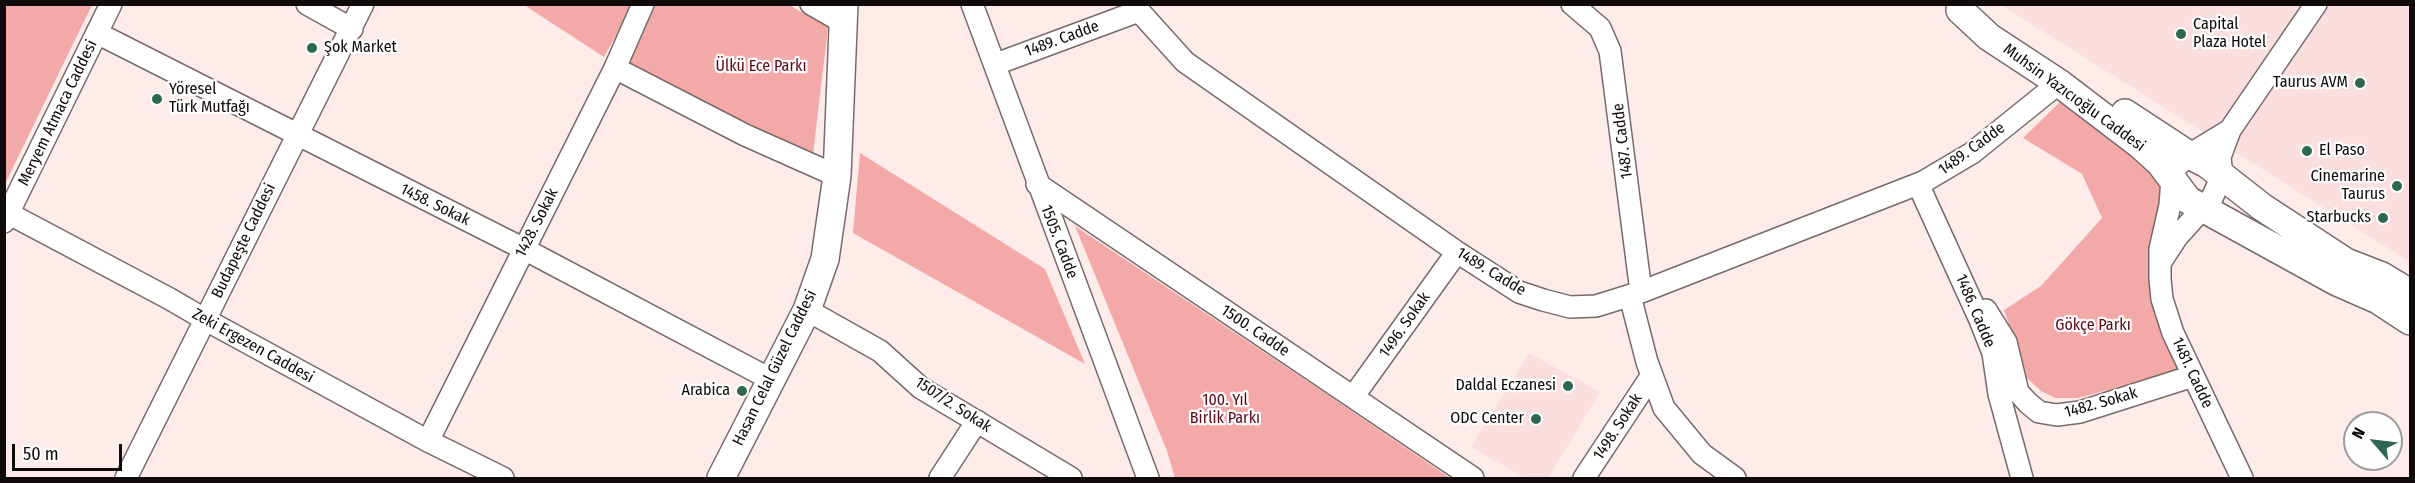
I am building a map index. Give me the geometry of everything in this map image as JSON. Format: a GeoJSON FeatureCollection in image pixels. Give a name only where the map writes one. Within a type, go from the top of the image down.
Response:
{"type":"FeatureCollection","features":[{"type":"Feature","properties":{"kind":"main road","name":"Muhsin Yazıcıoğlu Caddesi"},"geometry":{"type":"LineString","coordinates":[[1956,7],[2057,78],[2139,144],[2160,163],[2188,200],[2342,272],[2382,276],[2410,293]]}},
{"type":"Feature","properties":{"kind":"main road","name":"Hasan Celal Güzel Caddesi"},"geometry":{"type":"LineString","coordinates":[[721,478],[807,310],[825,259],[837,176],[844,14]]}},
{"type":"Feature","properties":{"kind":"main road","name":"Muhsin Yazıcıoğlu Caddesi"},"geometry":{"type":"LineString","coordinates":[[2057,78],[2207,164],[2378,300],[2410,321]]}},
{"type":"Feature","properties":{"kind":"main road","name":"Muhsin Yazıcıoğlu Caddesi"},"geometry":{"type":"LineString","coordinates":[[2342,272],[2368,309],[2410,338]]}},
{"type":"Feature","properties":{"kind":"street","name":"Meryem Atmaca Caddesi"},"geometry":{"type":"LineString","coordinates":[[6,215],[111,4]]}},
{"type":"Feature","properties":{"kind":"street"},"geometry":{"type":"LineString","coordinates":[[307,4],[352,29]]}},
{"type":"Feature","properties":{"kind":"street","name":"Budapeşte Caddesi"},"geometry":{"type":"LineString","coordinates":[[126,478],[363,4]]}},
{"type":"Feature","properties":{"kind":"street","name":"1428. Sokak"},"geometry":{"type":"LineString","coordinates":[[428,441],[615,68],[643,4]]}},
{"type":"Feature","properties":{"kind":"street"},"geometry":{"type":"LineString","coordinates":[[811,4],[844,14]]}},
{"type":"Feature","properties":{"kind":"street","name":"1505. Cadde"},"geometry":{"type":"LineString","coordinates":[[972,4],[1148,478]]}},
{"type":"Feature","properties":{"kind":"street","name":"1481. Cadde"},"geometry":{"type":"LineString","coordinates":[[2160,263],[2177,237],[2212,198],[2222,176],[2220,156],[2230,130],[2316,4]]}},
{"type":"Feature","properties":{"kind":"street","name":"1489. Cadde"},"geometry":{"type":"LineString","coordinates":[[996,64],[1138,8],[1185,62],[1457,252],[1519,292],[1570,307],[1587,306],[1635,294],[1918,184],[1956,164],[2028,106],[2057,78]]}},
{"type":"Feature","properties":{"kind":"street","name":"1487. Cadde"},"geometry":{"type":"LineString","coordinates":[[1584,8],[1600,27],[1610,51],[1635,294],[1652,375]]}},
{"type":"Feature","properties":{"kind":"street","name":"1458. Sokak"},"geometry":{"type":"LineString","coordinates":[[97,33],[524,249],[772,380]]}},
{"type":"Feature","properties":{"kind":"street"},"geometry":{"type":"LineString","coordinates":[[615,68],[745,135],[837,176]]}},
{"type":"Feature","properties":{"kind":"street","name":"1481. Cadde"},"geometry":{"type":"LineString","coordinates":[[2230,130],[2189,155],[2177,166],[2172,179],[2160,263],[2162,299],[2166,312],[2193,376],[2242,478]]}},
{"type":"Feature","properties":{"kind":"street","name":"1500. Cadde"},"geometry":{"type":"LineString","coordinates":[[1037,184],[1473,478]]}},
{"type":"Feature","properties":{"kind":"street","name":"1486. Cadde"},"geometry":{"type":"LineString","coordinates":[[1918,184],[1993,353],[1999,394],[2022,478]]}},
{"type":"Feature","properties":{"kind":"street","name":"Zeki Ergezen Caddesi"},"geometry":{"type":"LineString","coordinates":[[6,215],[170,299],[428,441],[503,478]]}},
{"type":"Feature","properties":{"kind":"street","name":"1496. Sokak"},"geometry":{"type":"LineString","coordinates":[[1353,398],[1457,252]]}},
{"type":"Feature","properties":{"kind":"street","name":"1482. Sokak"},"geometry":{"type":"LineString","coordinates":[[1969,296],[1989,312],[2006,342],[2018,392],[2039,412],[2056,415],[2079,412],[2193,376]]}},
{"type":"Feature","properties":{"kind":"street","name":"1507/2. Sokak"},"geometry":{"type":"LineString","coordinates":[[807,310],[880,351],[921,388],[1071,478]]}},
{"type":"Feature","properties":{"kind":"street"},"geometry":{"type":"LineString","coordinates":[[1652,375],[1664,408],[1702,454],[1735,478]]}},
{"type":"Feature","properties":{"kind":"street","name":"1498. Sokak"},"geometry":{"type":"LineString","coordinates":[[1584,478],[1652,375]]}},
{"type":"Feature","properties":{"kind":"street"},"geometry":{"type":"LineString","coordinates":[[940,478],[977,421]]}},
{"type":"Feature","properties":{"kind":"shaded area"},"geometry":{"type":"Polygon","coordinates":[[[2001,5],[2410,5],[2410,262],[2001,5]]]}},
{"type":"Feature","properties":{"kind":"shaded area","name":"ODC Center"},"geometry":{"type":"Polygon","coordinates":[[[1529,353],[1600,392],[1548,478],[1525,478],[1471,447],[1529,353]]]}},
{"type":"Feature","properties":{"kind":"green space"},"geometry":{"type":"Polygon","coordinates":[[[4,5],[92,5],[5,184],[4,5]]]}},
{"type":"Feature","properties":{"kind":"green space"},"geometry":{"type":"Polygon","coordinates":[[[524,5],[633,5],[604,57],[524,5]]]}},
{"type":"Feature","properties":{"kind":"green space","name":"Ülkü Ece Parkı"},"geometry":{"type":"Polygon","coordinates":[[[648,5],[789,5],[828,27],[813,155],[621,68],[648,5]]]}},
{"type":"Feature","properties":{"kind":"green space","name":"Gökçe Parkı"},"geometry":{"type":"Polygon","coordinates":[[[2061,101],[2163,176],[2161,213],[2151,262],[2149,288],[2183,370],[2078,398],[2055,398],[2041,391],[2027,378],[2004,310],[2041,286],[2102,218],[2082,174],[2023,138],[2061,101]]]}},
{"type":"Feature","properties":{"kind":"green space"},"geometry":{"type":"Polygon","coordinates":[[[860,153],[1045,269],[1085,364],[853,233],[860,153]]]}},
{"type":"Feature","properties":{"kind":"green space","name":"100. Yıl Birlik Parkı"},"geometry":{"type":"Polygon","coordinates":[[[1075,226],[1450,478],[1175,478],[1167,451],[1075,226]]]}},
{"type":"Feature","properties":{"kind":"place","name":"Capital Plaza Hotel"},"geometry":{"type":"Point","coordinates":[2181,34]}},
{"type":"Feature","properties":{"kind":"place","name":"Şok Market"},"geometry":{"type":"Point","coordinates":[312,48]}},
{"type":"Feature","properties":{"kind":"place","name":"Taurus AVM"},"geometry":{"type":"Point","coordinates":[2360,83]}},
{"type":"Feature","properties":{"kind":"place","name":"Yöresel Türk Mutfağı"},"geometry":{"type":"Point","coordinates":[157,99]}},
{"type":"Feature","properties":{"kind":"place","name":"El Paso"},"geometry":{"type":"Point","coordinates":[2307,151]}},
{"type":"Feature","properties":{"kind":"place","name":"Cinemarine Taurus"},"geometry":{"type":"Point","coordinates":[2397,186]}},
{"type":"Feature","properties":{"kind":"place","name":"Starbucks"},"geometry":{"type":"Point","coordinates":[2383,218]}},
{"type":"Feature","properties":{"kind":"place","name":"Daldal Eczanesi"},"geometry":{"type":"Point","coordinates":[1568,386]}},
{"type":"Feature","properties":{"kind":"place","name":"Arabica"},"geometry":{"type":"Point","coordinates":[742,391]}},
{"type":"Feature","properties":{"kind":"place","name":"ODC Center"},"geometry":{"type":"Point","coordinates":[1536,419]}}]}
